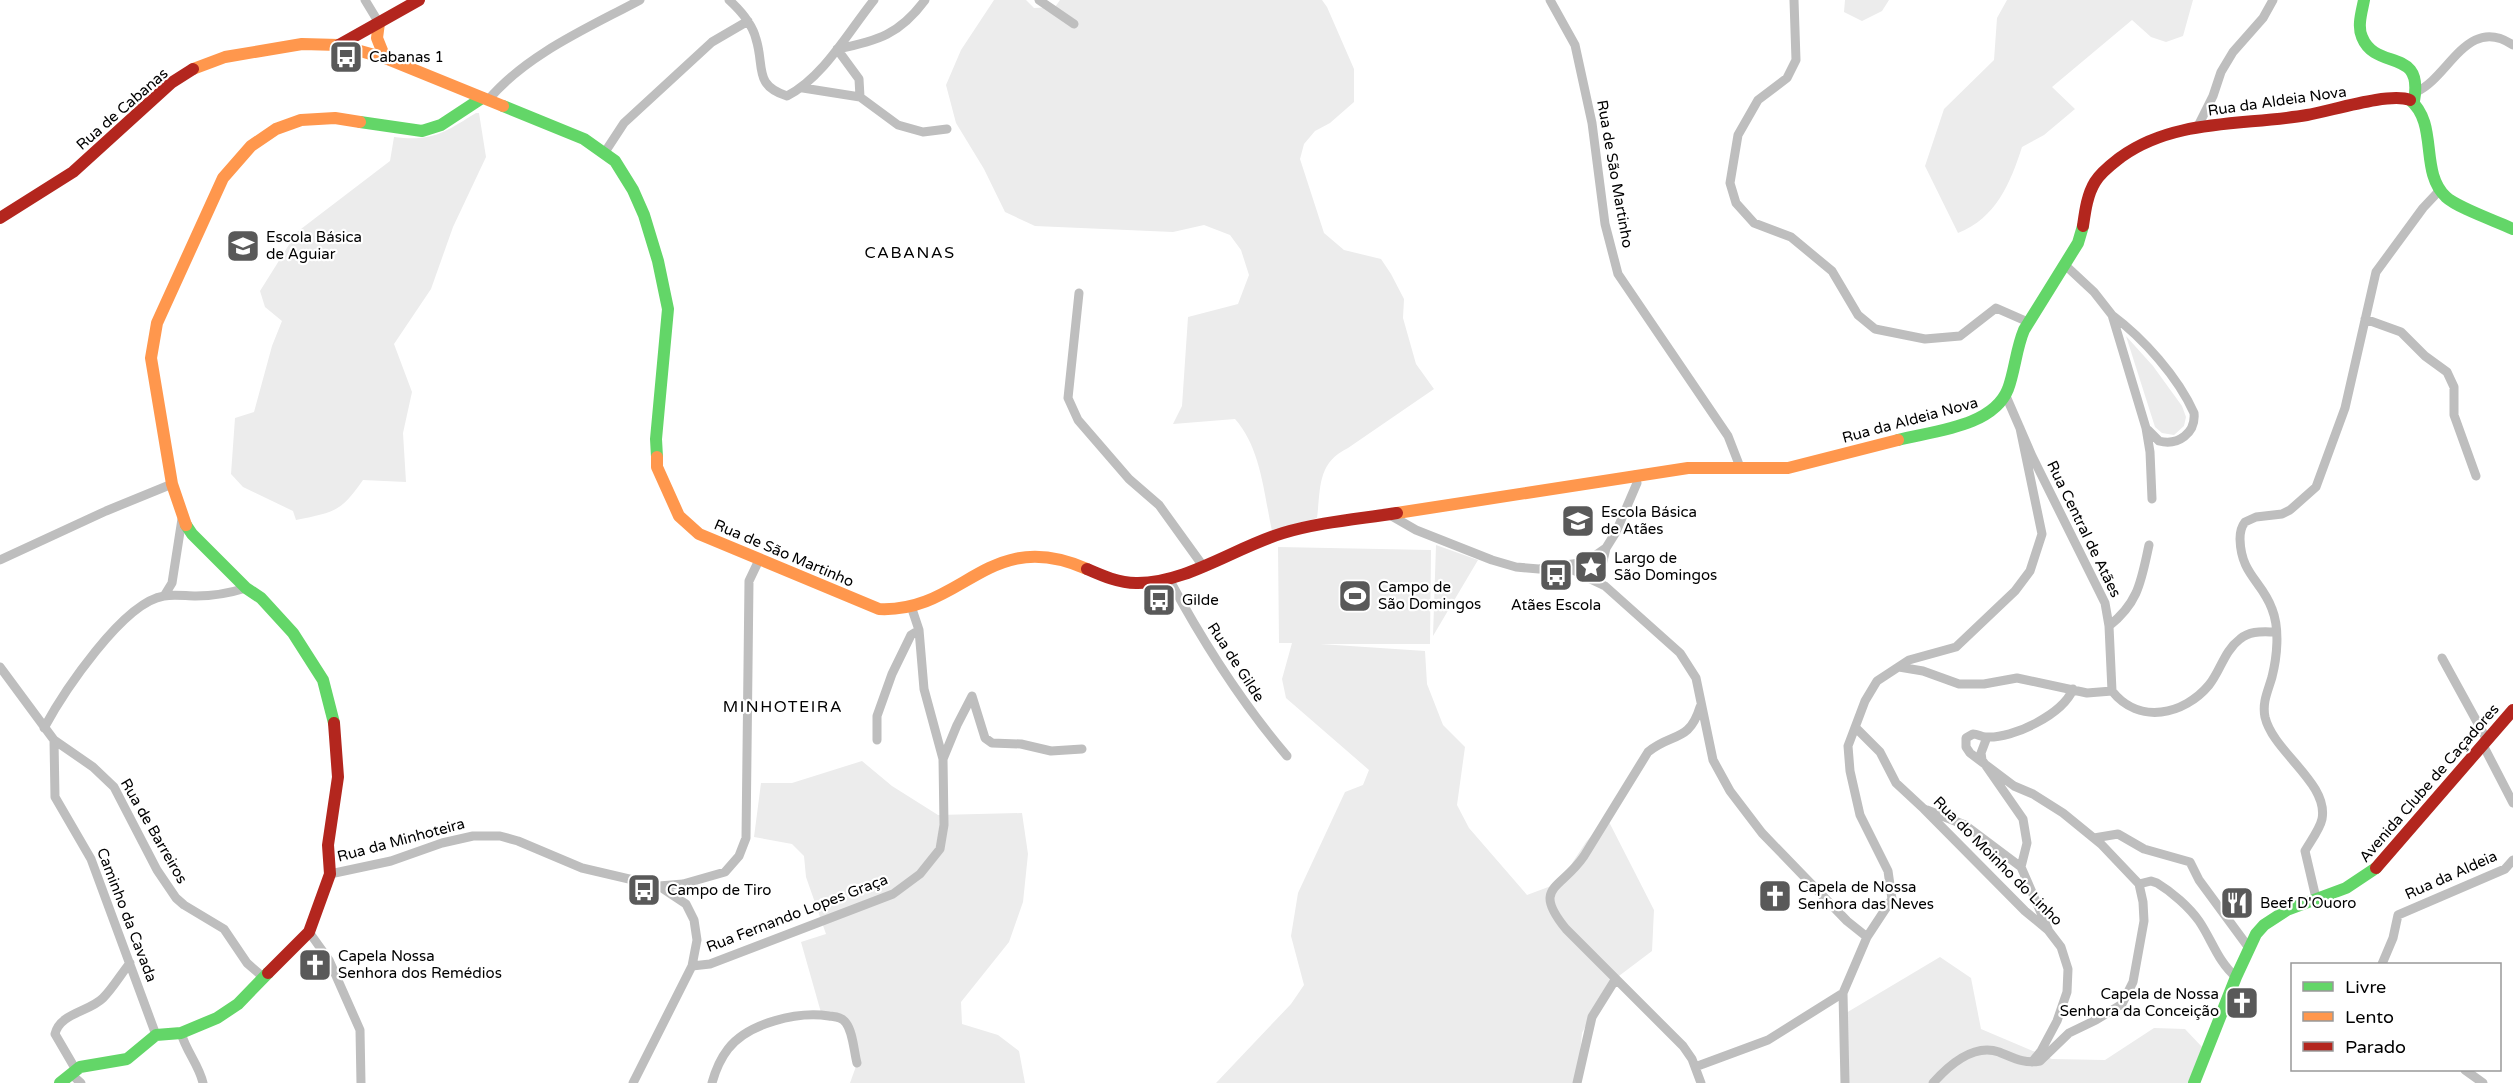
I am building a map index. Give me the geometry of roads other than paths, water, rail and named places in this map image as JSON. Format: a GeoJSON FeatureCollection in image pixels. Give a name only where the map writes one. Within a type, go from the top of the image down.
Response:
{"type":"FeatureCollection","features":[{"type":"Feature","properties":{"kind":"street"},"geometry":{"type":"LineString","coordinates":[[365,0],[379,23],[377,38],[385,58]]}},
{"type":"Feature","properties":{"kind":"street"},"geometry":{"type":"LineString","coordinates":[[339,45],[419,0]]}},
{"type":"Feature","properties":{"kind":"street"},"geometry":{"type":"LineString","coordinates":[[60,1083],[87,1064],[108,1064],[127,1059],[156,1035],[181,1033],[217,1018],[238,1004],[309,932],[330,874],[328,845],[338,777],[336,732],[323,680],[293,633],[261,598],[246,588],[192,534],[182,519],[172,484],[151,358],[157,323],[223,178],[251,146],[276,129],[301,120],[335,118],[422,131],[441,124],[485,99],[505,80],[533,60],[640,0]]}},
{"type":"Feature","properties":{"kind":"street"},"geometry":{"type":"LineString","coordinates":[[729,0],[748,21],[756,39],[762,79],[771,91],[787,96],[803,88],[837,49],[874,0]]}},
{"type":"Feature","properties":{"kind":"street"},"geometry":{"type":"LineString","coordinates":[[837,49],[860,45],[899,29],[911,19],[925,0]]}},
{"type":"Feature","properties":{"kind":"street"},"geometry":{"type":"LineString","coordinates":[[1039,0],[1074,24]]}},
{"type":"Feature","properties":{"kind":"street","name":"Rua de São Martinho"},"geometry":{"type":"LineString","coordinates":[[1550,0],[1575,45],[1593,123],[1605,224],[1618,274],[1728,436],[1740,468]]}},
{"type":"Feature","properties":{"kind":"street"},"geometry":{"type":"LineString","coordinates":[[1794,0],[1796,60],[1787,78],[1758,100],[1738,135],[1730,183],[1736,204],[1754,223],[1791,237],[1832,271],[1858,315],[1875,329],[1925,339],[1959,336],[1996,308],[2028,322]]}},
{"type":"Feature","properties":{"kind":"street"},"geometry":{"type":"LineString","coordinates":[[2197,128],[2221,72],[2233,52],[2263,18],[2273,0]]}},
{"type":"Feature","properties":{"kind":"street"},"geometry":{"type":"LineString","coordinates":[[2364,0],[2361,21],[2364,41],[2371,51],[2407,66],[2414,75],[2415,97],[2423,118],[2439,191],[2448,199],[2513,229]]}},
{"type":"Feature","properties":{"kind":"street"},"geometry":{"type":"LineString","coordinates":[[605,152],[617,132],[632,116],[712,42],[748,21]]}},
{"type":"Feature","properties":{"kind":"street"},"geometry":{"type":"LineString","coordinates":[[2415,97],[2456,54],[2475,40],[2497,38],[2504,39],[2513,45]]}},
{"type":"Feature","properties":{"kind":"street","name":"Rua de Cabanas"},"geometry":{"type":"LineString","coordinates":[[0,218],[73,172],[171,83],[198,66],[225,57],[315,43],[339,45],[385,58],[485,99]]}},
{"type":"Feature","properties":{"kind":"street"},"geometry":{"type":"LineString","coordinates":[[837,49],[859,79],[860,97]]}},
{"type":"Feature","properties":{"kind":"street"},"geometry":{"type":"LineString","coordinates":[[803,88],[860,97],[898,125],[923,132],[947,129]]}},
{"type":"Feature","properties":{"kind":"street","name":"Rua da Aldeia Nova"},"geometry":{"type":"LineString","coordinates":[[1203,566],[1257,541],[1291,531],[1635,475],[1707,466],[1788,468],[1978,420],[1993,412],[2006,396],[2022,333],[2081,236],[2089,193],[2101,174],[2151,138],[2197,128],[2288,118],[2390,98],[2415,97]]}},
{"type":"Feature","properties":{"kind":"street","name":"Rua de São Martinho"},"geometry":{"type":"LineString","coordinates":[[485,99],[584,138],[615,161],[633,190],[644,215],[658,261],[668,309],[657,439],[657,467],[679,516],[699,534],[879,609],[895,611],[912,609],[988,567],[1025,557],[1058,558],[1078,563],[1114,580],[1133,583],[1186,575],[1203,566]]}},
{"type":"Feature","properties":{"kind":"street"},"geometry":{"type":"LineString","coordinates":[[2316,898],[2305,851],[2322,820],[2321,802],[2316,791],[2269,728],[2264,708],[2274,666],[2276,632],[2272,607],[2243,563],[2240,542],[2242,526],[2251,519],[2282,514],[2290,510],[2316,487],[2345,408],[2376,272],[2423,208],[2439,191]]}},
{"type":"Feature","properties":{"kind":"street"},"geometry":{"type":"LineString","coordinates":[[2065,265],[2154,355],[2194,413],[2194,420],[2188,434],[2175,441],[2159,441],[2146,428]]}},
{"type":"Feature","properties":{"kind":"street"},"geometry":{"type":"LineString","coordinates":[[1079,292],[1068,398],[1078,420],[1129,479],[1159,506],[1203,566]]}},
{"type":"Feature","properties":{"kind":"street"},"geometry":{"type":"LineString","coordinates":[[2112,315],[2146,428],[2150,452],[2152,499]]}},
{"type":"Feature","properties":{"kind":"street"},"geometry":{"type":"LineString","coordinates":[[2365,319],[2401,332],[2425,356],[2447,372],[2454,387],[2454,415],[2476,476]]}},
{"type":"Feature","properties":{"kind":"street"},"geometry":{"type":"LineString","coordinates":[[1845,1083],[1843,993],[1867,937],[1892,898],[1892,885],[1888,871],[1860,814],[1848,757],[1848,746],[1865,701],[1878,681],[1919,656],[1956,647],[1999,603],[2015,591],[2030,571],[2042,534],[2020,428],[2006,396]]}},
{"type":"Feature","properties":{"kind":"street","name":"Rua Central de Atães"},"geometry":{"type":"LineString","coordinates":[[2020,428],[2105,603],[2109,626],[2112,691]]}},
{"type":"Feature","properties":{"kind":"street"},"geometry":{"type":"LineString","coordinates":[[1594,573],[1637,483],[1635,475]]}},
{"type":"Feature","properties":{"kind":"street"},"geometry":{"type":"LineString","coordinates":[[0,560],[106,511],[172,484]]}},
{"type":"Feature","properties":{"kind":"street"},"geometry":{"type":"LineString","coordinates":[[1390,515],[1416,530],[1492,561],[1516,567],[1562,567],[1594,573]]}},
{"type":"Feature","properties":{"kind":"street"},"geometry":{"type":"LineString","coordinates":[[164,596],[172,583],[182,519]]}},
{"type":"Feature","properties":{"kind":"street"},"geometry":{"type":"LineString","coordinates":[[2109,626],[2128,609],[2135,598],[2149,545]]}},
{"type":"Feature","properties":{"kind":"street"},"geometry":{"type":"LineString","coordinates":[[1606,549],[1582,569],[1594,573],[1605,586],[1680,653],[1696,678],[1715,765],[1740,806],[1769,841],[1847,921],[1867,937]]}},
{"type":"Feature","properties":{"kind":"street","name":"Rua da Minhoteira"},"geometry":{"type":"LineString","coordinates":[[330,874],[391,861],[442,843],[473,836],[501,836],[582,868],[659,886],[683,884],[725,872],[739,856],[746,838],[749,581],[759,560]]}},
{"type":"Feature","properties":{"kind":"street"},"geometry":{"type":"LineString","coordinates":[[1562,567],[1589,561],[1597,562],[1594,573]]}},
{"type":"Feature","properties":{"kind":"street","name":"Rua de Gilde"},"geometry":{"type":"LineString","coordinates":[[1169,579],[1197,632],[1231,684],[1254,718],[1287,756]]}},
{"type":"Feature","properties":{"kind":"street"},"geometry":{"type":"LineString","coordinates":[[44,728],[62,696],[111,633],[130,614],[148,602],[164,596],[198,596],[246,588]]}},
{"type":"Feature","properties":{"kind":"street","name":"Rua Fernando Lopes Graça"},"geometry":{"type":"LineString","coordinates":[[692,966],[710,964],[893,894],[920,874],[940,849],[944,825],[943,759],[924,689],[919,630],[912,609]]}},
{"type":"Feature","properties":{"kind":"street"},"geometry":{"type":"LineString","coordinates":[[877,740],[877,716],[892,674],[911,635],[919,630]]}},
{"type":"Feature","properties":{"kind":"street"},"geometry":{"type":"LineString","coordinates":[[1899,667],[1923,671],[1959,684],[1984,684],[2017,678],[2087,693],[2112,691],[2120,699],[2143,712],[2167,713],[2202,693],[2214,679],[2224,657],[2240,639],[2258,632],[2276,632]]}},
{"type":"Feature","properties":{"kind":"street"},"geometry":{"type":"LineString","coordinates":[[2442,658],[2513,803]]}},
{"type":"Feature","properties":{"kind":"street","name":"Rua de Barreiros"},"geometry":{"type":"LineString","coordinates":[[0,668],[54,740],[93,767],[114,787],[157,870],[171,891],[184,905],[224,929],[247,963],[263,977]]}},
{"type":"Feature","properties":{"kind":"street"},"geometry":{"type":"LineString","coordinates":[[1933,1083],[1960,1059],[1978,1050],[1997,1052],[2022,1062],[2040,1061],[2047,1057],[2069,1033],[2122,1004],[2133,982],[2144,921],[2139,884],[2094,838],[2063,813],[2033,794],[2014,786],[1968,750],[1965,742],[1972,734],[1987,737],[2012,733],[2049,716],[2064,704],[2073,689]]}},
{"type":"Feature","properties":{"kind":"street"},"geometry":{"type":"LineString","coordinates":[[943,759],[972,696],[985,738],[992,743],[1020,744],[1051,751],[1082,749]]}},
{"type":"Feature","properties":{"kind":"street"},"geometry":{"type":"LineString","coordinates":[[1700,704],[1695,723],[1683,734],[1656,745],[1648,752],[1576,868],[1556,885],[1549,895],[1550,908],[1557,919],[1615,980],[1670,1032],[1692,1059],[1701,1083]]}},
{"type":"Feature","properties":{"kind":"street","name":"Avenida Clube de Caçadores"},"geometry":{"type":"LineString","coordinates":[[2194,1083],[2236,977],[2256,934],[2274,918],[2316,898],[2346,888],[2376,868],[2513,710]]}},
{"type":"Feature","properties":{"kind":"street","name":"Rua do Moinho do Linho"},"geometry":{"type":"LineString","coordinates":[[1856,728],[1881,752],[1896,783],[2025,911],[2048,930],[2065,956],[2068,969],[2067,992],[2057,1021],[2041,1051],[2032,1062]]}},
{"type":"Feature","properties":{"kind":"street"},"geometry":{"type":"LineString","coordinates":[[1987,737],[1981,753],[1982,760],[2024,819],[2027,843],[2021,867]]}},
{"type":"Feature","properties":{"kind":"street","name":"Caminho da Cavada"},"geometry":{"type":"LineString","coordinates":[[54,740],[55,797],[91,860],[156,1035]]}},
{"type":"Feature","properties":{"kind":"street"},"geometry":{"type":"LineString","coordinates":[[1924,809],[1965,825],[2021,867],[2048,930]]}},
{"type":"Feature","properties":{"kind":"street"},"geometry":{"type":"LineString","coordinates":[[2094,838],[2118,834],[2144,849],[2190,862],[2199,880],[2249,948]]}},
{"type":"Feature","properties":{"kind":"street","name":"Rua da Aldeia"},"geometry":{"type":"LineString","coordinates":[[2382,963],[2393,938],[2398,915],[2505,868],[2513,860]]}},
{"type":"Feature","properties":{"kind":"street"},"geometry":{"type":"LineString","coordinates":[[2139,884],[2151,881],[2157,883],[2189,910],[2199,920],[2226,969],[2236,977]]}},
{"type":"Feature","properties":{"kind":"street"},"geometry":{"type":"LineString","coordinates":[[633,1083],[692,966],[697,940],[693,920],[686,904],[659,886]]}},
{"type":"Feature","properties":{"kind":"street"},"geometry":{"type":"LineString","coordinates":[[309,932],[329,960],[360,1030],[361,1083]]}},
{"type":"Feature","properties":{"kind":"street"},"geometry":{"type":"LineString","coordinates":[[81,1083],[55,1034],[57,1027],[66,1018],[87,1009],[103,998],[130,963]]}},
{"type":"Feature","properties":{"kind":"street"},"geometry":{"type":"LineString","coordinates":[[1577,1083],[1592,1017],[1615,980]]}},
{"type":"Feature","properties":{"kind":"street"},"geometry":{"type":"LineString","coordinates":[[1695,1067],[1768,1040],[1843,993]]}},
{"type":"Feature","properties":{"kind":"street"},"geometry":{"type":"LineString","coordinates":[[712,1083],[728,1049],[739,1039],[758,1028],[802,1014],[839,1017],[846,1023],[857,1063]]}},
{"type":"Feature","properties":{"kind":"street"},"geometry":{"type":"LineString","coordinates":[[181,1033],[183,1043],[201,1073],[203,1083]]}},
{"type":"Feature","properties":{"kind":"street"},"geometry":{"type":"LineString","coordinates":[[2466,1071],[2483,1083]]}},
{"type":"Feature","properties":{"kind":"place","name":"Cabanas 1"},"geometry":{"type":"Point","coordinates":[346,57]}},
{"type":"Feature","properties":{"kind":"place","name":"Escola Básica de Aguiar"},"geometry":{"type":"Point","coordinates":[243,246]}},
{"type":"Feature","properties":{"kind":"place","name":"Escola Básica de Atães"},"geometry":{"type":"Point","coordinates":[1578,521]}},
{"type":"Feature","properties":{"kind":"place","name":"Largo de São Domingos"},"geometry":{"type":"Point","coordinates":[1591,567]}},
{"type":"Feature","properties":{"kind":"place","name":"Atães Escola"},"geometry":{"type":"Point","coordinates":[1556,575]}},
{"type":"Feature","properties":{"kind":"place","name":"Campo de São Domingos"},"geometry":{"type":"Point","coordinates":[1355,596]}},
{"type":"Feature","properties":{"kind":"place","name":"Gilde"},"geometry":{"type":"Point","coordinates":[1159,600]}},
{"type":"Feature","properties":{"kind":"place","name":"Campo de Tiro"},"geometry":{"type":"Point","coordinates":[644,890]}},
{"type":"Feature","properties":{"kind":"place","name":"Capela de Nossa Senhora das Neves"},"geometry":{"type":"Point","coordinates":[1775,896]}},
{"type":"Feature","properties":{"kind":"place","name":"Beef D'Ouoro"},"geometry":{"type":"Point","coordinates":[2237,903]}},
{"type":"Feature","properties":{"kind":"place","name":"Capela Nossa Senhora dos Remédios"},"geometry":{"type":"Point","coordinates":[315,965]}},
{"type":"Feature","properties":{"kind":"place","name":"Capela de Nossa Senhora da Conceição"},"geometry":{"type":"Point","coordinates":[2242,1003]}},
{"type":"Feature","properties":{"kind":"district","name":"CABANAS"},"geometry":{"type":"Point","coordinates":[910,253]}},
{"type":"Feature","properties":{"kind":"district","name":"MINHOTEIRA"},"geometry":{"type":"Point","coordinates":[783,707]}}]}
